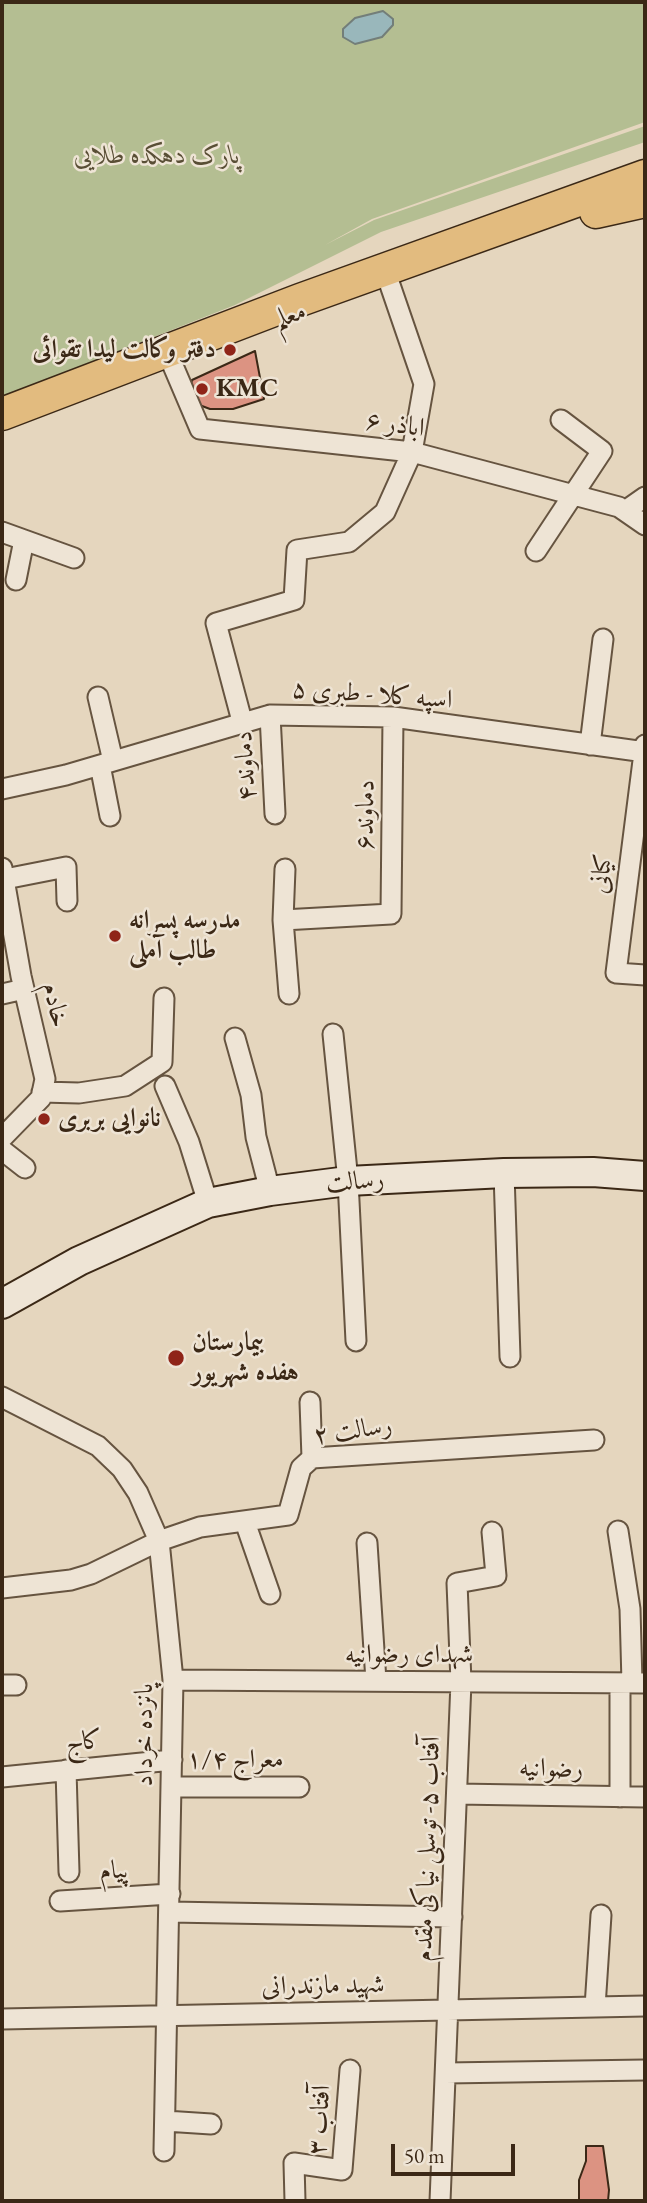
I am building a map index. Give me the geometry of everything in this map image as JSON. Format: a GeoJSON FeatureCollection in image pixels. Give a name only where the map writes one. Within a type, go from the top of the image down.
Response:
{"type":"FeatureCollection","features":[{"type":"Feature","properties":{"kind":"main road","name":"معلم"},"geometry":{"type":"LineString","coordinates":[[2,414],[300,300],[645,176]]}},
{"type":"Feature","properties":{"kind":"main road","name":"معلم"},"geometry":{"type":"LineString","coordinates":[[2,424],[389,282],[580,216],[645,201]]}},
{"type":"Feature","properties":{"kind":"main road","name":"رسالت"},"geometry":{"type":"LineString","coordinates":[[2,1304],[79,1261],[208,1203],[270,1191],[348,1181],[593,1171],[645,1176]]}},
{"type":"Feature","properties":{"kind":"main road","name":"رسالت"},"geometry":{"type":"LineString","coordinates":[[2,1290],[53,1266],[79,1261]]}},
{"type":"Feature","properties":{"kind":"street"},"geometry":{"type":"LineString","coordinates":[[242,721],[216,623],[294,600],[298,550],[349,542],[385,512],[412,452],[424,384],[389,282]]}},
{"type":"Feature","properties":{"kind":"street","name":"اباذر ۶"},"geometry":{"type":"LineString","coordinates":[[171,360],[200,429],[412,452],[573,494],[625,511],[645,525]]}},
{"type":"Feature","properties":{"kind":"street"},"geometry":{"type":"LineString","coordinates":[[536,551],[602,451],[561,419]]}},
{"type":"Feature","properties":{"kind":"street"},"geometry":{"type":"LineString","coordinates":[[625,511],[645,497]]}},
{"type":"Feature","properties":{"kind":"street"},"geometry":{"type":"LineString","coordinates":[[2,532],[74,558]]}},
{"type":"Feature","properties":{"kind":"street"},"geometry":{"type":"LineString","coordinates":[[16,580],[24,540]]}},
{"type":"Feature","properties":{"kind":"street"},"geometry":{"type":"LineString","coordinates":[[590,745],[603,639]]}},
{"type":"Feature","properties":{"kind":"street"},"geometry":{"type":"LineString","coordinates":[[97,697],[107,763],[110,816]]}},
{"type":"Feature","properties":{"kind":"street","name":"اسپه کلا - طبری ۵"},"geometry":{"type":"LineString","coordinates":[[2,789],[107,763],[242,721],[270,715],[393,717],[590,745],[645,750]]}},
{"type":"Feature","properties":{"kind":"street","name":"دماوند۴"},"geometry":{"type":"LineString","coordinates":[[270,715],[275,814]]}},
{"type":"Feature","properties":{"kind":"street","name":"دماوند۶"},"geometry":{"type":"LineString","coordinates":[[283,920],[391,914],[393,717]]}},
{"type":"Feature","properties":{"kind":"street","name":"کیانی"},"geometry":{"type":"LineString","coordinates":[[645,750],[616,973],[645,975]]}},
{"type":"Feature","properties":{"kind":"street"},"geometry":{"type":"LineString","coordinates":[[3,874],[66,867],[67,901]]}},
{"type":"Feature","properties":{"kind":"street"},"geometry":{"type":"LineString","coordinates":[[285,869],[283,920],[289,994]]}},
{"type":"Feature","properties":{"kind":"street","name":"خادم"},"geometry":{"type":"LineString","coordinates":[[3,874],[24,989],[45,1080],[42,1093]]}},
{"type":"Feature","properties":{"kind":"street"},"geometry":{"type":"LineString","coordinates":[[2,994],[24,989]]}},
{"type":"Feature","properties":{"kind":"street"},"geometry":{"type":"LineString","coordinates":[[2,1138],[28,1114],[42,1093],[79,1093],[124,1087],[162,1062],[164,998]]}},
{"type":"Feature","properties":{"kind":"street"},"geometry":{"type":"LineString","coordinates":[[333,1034],[348,1181],[356,1341]]}},
{"type":"Feature","properties":{"kind":"street"},"geometry":{"type":"LineString","coordinates":[[235,1038],[251,1095],[256,1137],[270,1191]]}},
{"type":"Feature","properties":{"kind":"street"},"geometry":{"type":"LineString","coordinates":[[165,1086],[189,1142],[208,1203]]}},
{"type":"Feature","properties":{"kind":"street"},"geometry":{"type":"LineString","coordinates":[[2,1150],[24,1168]]}},
{"type":"Feature","properties":{"kind":"street"},"geometry":{"type":"LineString","coordinates":[[504,1173],[510,1357]]}},
{"type":"Feature","properties":{"kind":"street","name":"پانزده خرداد"},"geometry":{"type":"LineString","coordinates":[[2,1397],[98,1446],[122,1469],[138,1493],[159,1541],[173,1680],[164,2151]]}},
{"type":"Feature","properties":{"kind":"street"},"geometry":{"type":"LineString","coordinates":[[310,1402],[312,1458]]}},
{"type":"Feature","properties":{"kind":"street","name":"رسالت ۲"},"geometry":{"type":"LineString","coordinates":[[2,1588],[71,1580],[91,1574],[159,1541],[200,1527],[288,1515],[301,1468],[312,1458],[594,1440]]}},
{"type":"Feature","properties":{"kind":"street"},"geometry":{"type":"LineString","coordinates":[[245,1522],[270,1594]]}},
{"type":"Feature","properties":{"kind":"street"},"geometry":{"type":"LineString","coordinates":[[618,1531],[630,1609],[632,1683],[620,1797]]}},
{"type":"Feature","properties":{"kind":"street","name":"آفتاب ۵- توسلی نیاکی مقدم"},"geometry":{"type":"LineString","coordinates":[[440,2201],[461,1682],[457,1583],[496,1576],[492,1532]]}},
{"type":"Feature","properties":{"kind":"street"},"geometry":{"type":"LineString","coordinates":[[367,1543],[376,1681]]}},
{"type":"Feature","properties":{"kind":"street","name":"شهدای رضوانیه"},"geometry":{"type":"LineString","coordinates":[[173,1680],[632,1683]]}},
{"type":"Feature","properties":{"kind":"street","name":"کاج"},"geometry":{"type":"LineString","coordinates":[[2,1777],[172,1760]]}},
{"type":"Feature","properties":{"kind":"street"},"geometry":{"type":"LineString","coordinates":[[66,1770],[69,1872]]}},
{"type":"Feature","properties":{"kind":"street","name":"معراج ۱/۴"},"geometry":{"type":"LineString","coordinates":[[172,1787],[299,1787]]}},
{"type":"Feature","properties":{"kind":"street","name":"رضوانیه"},"geometry":{"type":"LineString","coordinates":[[457,1794],[645,1797]]}},
{"type":"Feature","properties":{"kind":"street","name":"پیام"},"geometry":{"type":"LineString","coordinates":[[60,1901],[170,1903],[452,1917]]}},
{"type":"Feature","properties":{"kind":"street"},"geometry":{"type":"LineString","coordinates":[[595,2007],[601,1915]]}},
{"type":"Feature","properties":{"kind":"street","name":"شهید مازندرانی"},"geometry":{"type":"LineString","coordinates":[[2,2019],[645,2006]]}},
{"type":"Feature","properties":{"kind":"street","name":"آفتاب ۳"},"geometry":{"type":"LineString","coordinates":[[295,2201],[294,2163],[342,2170],[350,2070]]}},
{"type":"Feature","properties":{"kind":"street"},"geometry":{"type":"LineString","coordinates":[[446,2073],[645,2070]]}},
{"type":"Feature","properties":{"kind":"street"},"geometry":{"type":"LineString","coordinates":[[165,2121],[211,2124]]}},
{"type":"Feature","properties":{"kind":"green space","name":"پارک دهکده طلایی"},"geometry":{"type":"Polygon","coordinates":[[[2,2],[645,2],[645,122],[372,219],[325,245],[374,220],[645,126],[645,142],[381,232],[235,305],[2,397],[2,2]]]}},
{"type":"Feature","properties":{"kind":"water"},"geometry":{"type":"Polygon","coordinates":[[[383,11],[393,19],[393,25],[382,37],[355,44],[343,37],[343,29],[355,18],[383,11]]]}},
{"type":"Feature","properties":{"kind":"building"},"geometry":{"type":"Polygon","coordinates":[[[255,351],[264,399],[233,409],[210,409],[194,403],[190,388],[192,380],[255,351]]]}},
{"type":"Feature","properties":{"kind":"building"},"geometry":{"type":"Polygon","coordinates":[[[586,2146],[603,2146],[608,2201],[579,2201],[579,2180],[586,2161],[586,2146]]]}},
{"type":"Feature","properties":{"kind":"place","name":"دفتر وکالت لیدا تقوائی"},"geometry":{"type":"Point","coordinates":[230,350]}},
{"type":"Feature","properties":{"kind":"place","name":"KMC"},"geometry":{"type":"Point","coordinates":[202,389]}},
{"type":"Feature","properties":{"kind":"place","name":"مدرسه پسرانه طالب آملی"},"geometry":{"type":"Point","coordinates":[115,936]}},
{"type":"Feature","properties":{"kind":"place","name":"نانوایی بربری"},"geometry":{"type":"Point","coordinates":[44,1119]}},
{"type":"Feature","properties":{"kind":"place","name":"بیمارستان هفده شهریور"},"geometry":{"type":"Point","coordinates":[176,1358]}}]}
